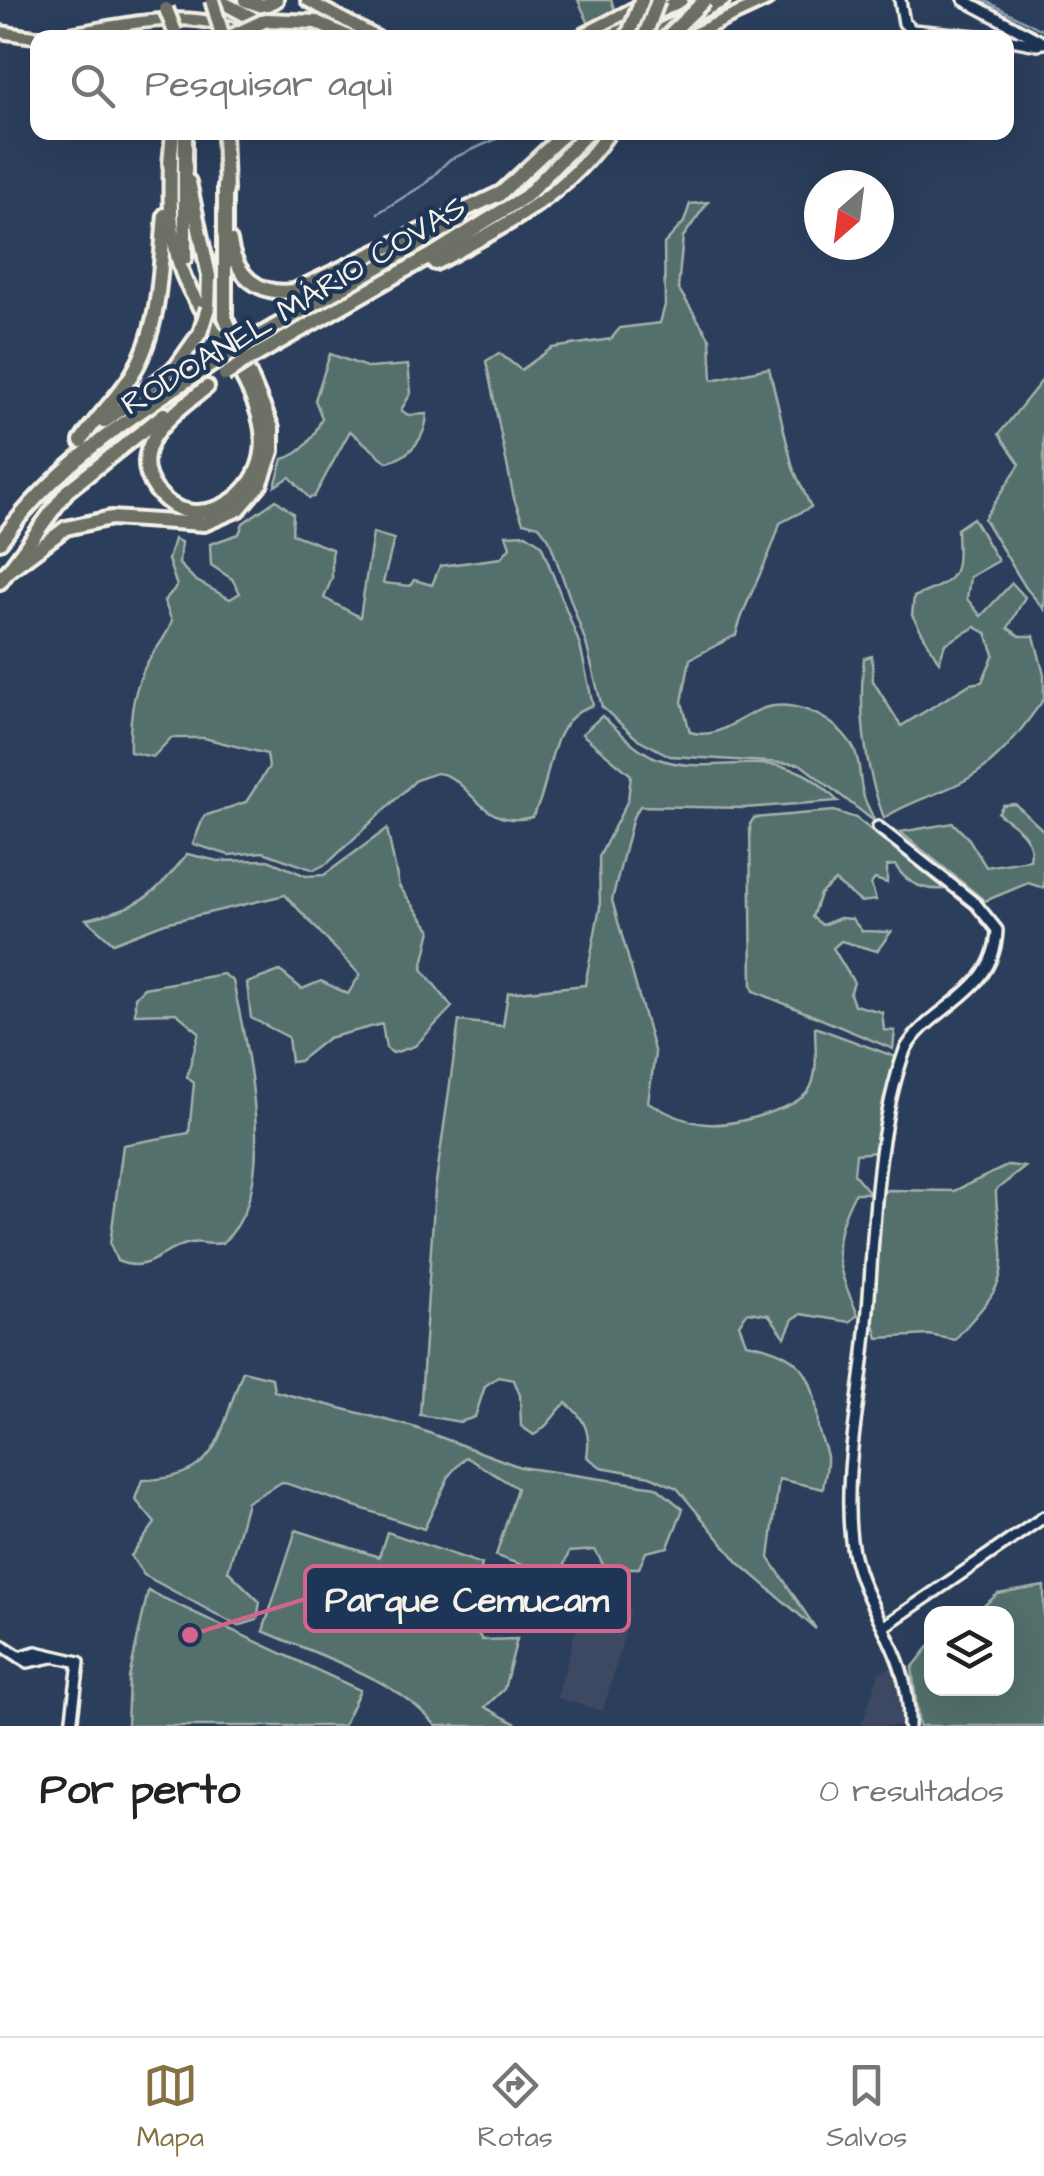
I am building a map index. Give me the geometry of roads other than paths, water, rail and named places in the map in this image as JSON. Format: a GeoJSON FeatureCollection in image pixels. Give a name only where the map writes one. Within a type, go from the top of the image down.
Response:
{"type":"FeatureCollection","features":[{"type":"Feature","properties":{"kind":"highway"},"geometry":{"type":"LineString","coordinates":[[215,0],[223,30]]}},
{"type":"Feature","properties":{"kind":"highway"},"geometry":{"type":"LineString","coordinates":[[215,0],[274,30]]}},
{"type":"Feature","properties":{"kind":"highway"},"geometry":{"type":"LineString","coordinates":[[237,0],[293,30]]}},
{"type":"Feature","properties":{"kind":"highway"},"geometry":{"type":"LineString","coordinates":[[245,0],[267,6],[276,0]]}},
{"type":"Feature","properties":{"kind":"highway"},"geometry":{"type":"LineString","coordinates":[[630,30],[642,0]]}},
{"type":"Feature","properties":{"kind":"highway"},"geometry":{"type":"LineString","coordinates":[[648,30],[658,0]]}},
{"type":"Feature","properties":{"kind":"highway"},"geometry":{"type":"LineString","coordinates":[[623,30],[681,0]]}},
{"type":"Feature","properties":{"kind":"highway"},"geometry":{"type":"LineString","coordinates":[[674,30],[706,0]]}},
{"type":"Feature","properties":{"kind":"highway"},"geometry":{"type":"LineString","coordinates":[[661,30],[723,0]]}},
{"type":"Feature","properties":{"kind":"highway"},"geometry":{"type":"LineString","coordinates":[[163,4],[173,30]]}},
{"type":"Feature","properties":{"kind":"highway"},"geometry":{"type":"LineString","coordinates":[[238,30],[266,20],[316,22],[333,30]]}},
{"type":"Feature","properties":{"kind":"highway"},"geometry":{"type":"LineString","coordinates":[[22,512],[32,492],[122,390],[147,342],[155,308],[172,140]]}},
{"type":"Feature","properties":{"kind":"highway"},"geometry":{"type":"LineString","coordinates":[[81,441],[176,368],[200,333],[208,276],[186,140]]}},
{"type":"Feature","properties":{"kind":"highway"},"geometry":{"type":"LineString","coordinates":[[2,578],[53,534],[82,522],[111,518],[204,524],[239,509],[261,483],[272,450],[272,428],[228,328],[224,140]]}},
{"type":"Feature","properties":{"kind":"highway","name":"RODOANEL MÁRIO COVAS"},"geometry":{"type":"LineString","coordinates":[[0,542],[22,512],[105,434],[241,346],[501,193],[560,140]]}},
{"type":"Feature","properties":{"kind":"highway","name":"RODOANEL MÁRIO COVAS"},"geometry":{"type":"LineString","coordinates":[[2,578],[37,526],[84,474],[126,440],[248,360],[526,196],[582,140]]}},
{"type":"Feature","properties":{"kind":"highway"},"geometry":{"type":"LineString","coordinates":[[303,328],[521,217],[564,186],[603,140]]}},
{"type":"Feature","properties":{"kind":"highway"},"geometry":{"type":"LineString","coordinates":[[171,158],[173,240],[183,275],[256,404],[264,441],[257,472],[244,490],[213,510],[190,512],[168,502],[152,484],[148,452],[162,424],[207,387]]}},
{"type":"Feature","properties":{"kind":"highway"},"geometry":{"type":"LineString","coordinates":[[226,185],[232,252],[239,270],[251,283],[283,292],[326,278],[501,193]]}},
{"type":"Feature","properties":{"kind":"main road"},"geometry":{"type":"LineString","coordinates":[[306,0],[363,30]]}},
{"type":"Feature","properties":{"kind":"main road"},"geometry":{"type":"LineString","coordinates":[[592,30],[650,0]]}},
{"type":"Feature","properties":{"kind":"main road"},"geometry":{"type":"LineString","coordinates":[[702,30],[767,0]]}},
{"type":"Feature","properties":{"kind":"main road"},"geometry":{"type":"LineString","coordinates":[[72,30],[97,24],[206,14],[240,30]]}},
{"type":"Feature","properties":{"kind":"main road"},"geometry":{"type":"LineString","coordinates":[[0,32],[30,34]]}},
{"type":"Feature","properties":{"kind":"street"},"geometry":{"type":"LineString","coordinates":[[900,0],[904,23],[912,30]]}},
{"type":"Feature","properties":{"kind":"street"},"geometry":{"type":"LineString","coordinates":[[964,0],[1044,45]]}},
{"type":"Feature","properties":{"kind":"street"},"geometry":{"type":"LineString","coordinates":[[998,30],[1000,20]]}},
{"type":"Feature","properties":{"kind":"street"},"geometry":{"type":"LineString","coordinates":[[1014,40],[1044,45]]}},
{"type":"Feature","properties":{"kind":"street"},"geometry":{"type":"LineString","coordinates":[[878,826],[976,904],[997,930],[994,950],[975,985],[909,1043],[888,1130],[850,1498],[853,1552],[905,1672],[909,1726]]}},
{"type":"Feature","properties":{"kind":"street"},"geometry":{"type":"LineString","coordinates":[[886,1625],[1044,1516]]}},
{"type":"Feature","properties":{"kind":"street"},"geometry":{"type":"LineString","coordinates":[[0,1644],[20,1657],[36,1652],[79,1662],[71,1726]]}},
{"type":"Feature","properties":{"kind":"waterway"},"geometry":{"type":"LineString","coordinates":[[984,0],[1044,31]]}},
{"type":"Feature","properties":{"kind":"waterway"},"geometry":{"type":"LineString","coordinates":[[378,213],[425,184],[449,160],[494,140]]}},
{"type":"Feature","properties":{"kind":"place","name":"Parque Cemucam"},"geometry":{"type":"Point","coordinates":[190,1635]}}]}
